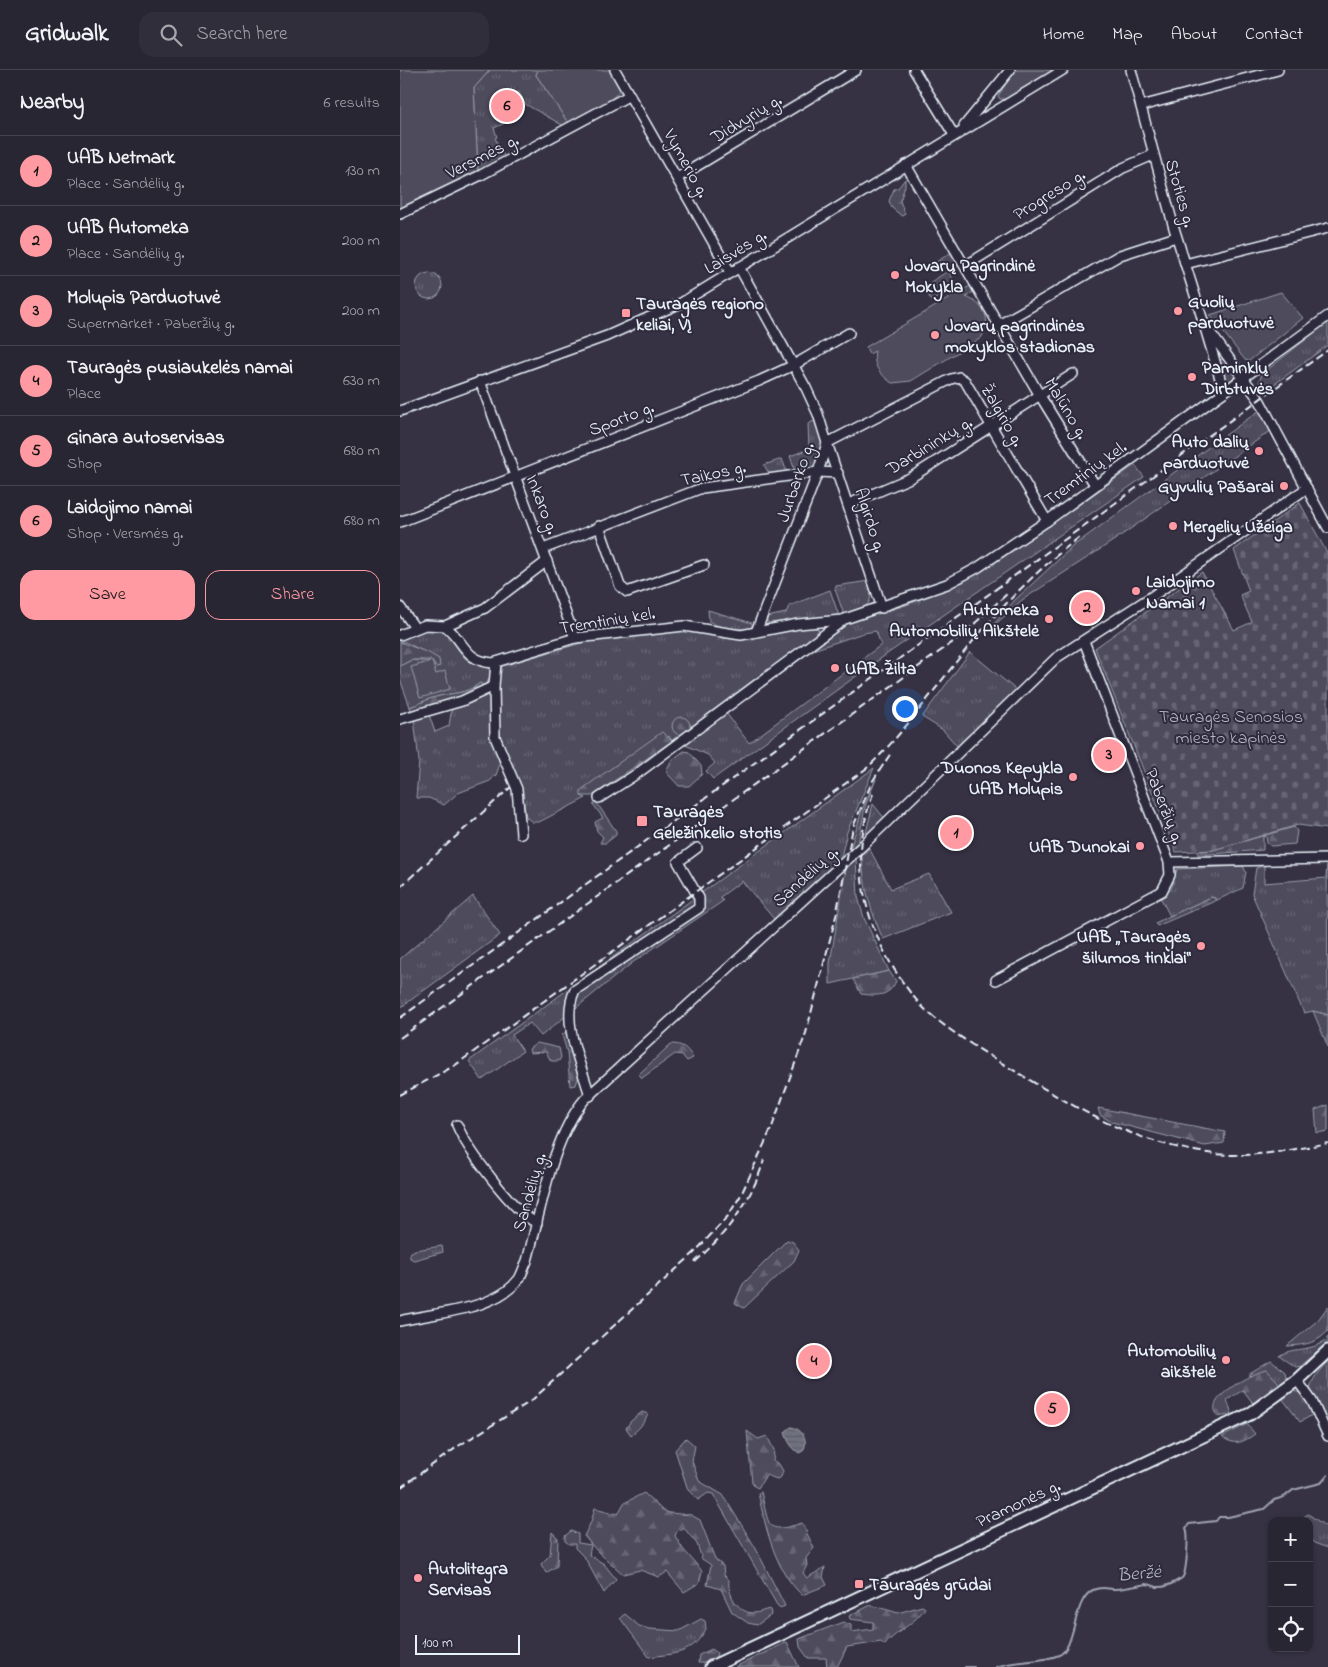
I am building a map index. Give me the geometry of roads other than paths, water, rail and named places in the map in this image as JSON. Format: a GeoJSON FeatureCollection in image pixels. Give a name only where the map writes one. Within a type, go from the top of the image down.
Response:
{"type":"FeatureCollection","features":[{"type":"Feature","properties":{"kind":"main road","name":"Pramonės g."},"geometry":{"type":"LineString","coordinates":[[711,1667],[1235,1421],[1259,1408],[1296,1380],[1328,1351]]}},
{"type":"Feature","properties":{"kind":"street","name":"Vymerio g."},"geometry":{"type":"LineString","coordinates":[[615,70],[730,272]]}},
{"type":"Feature","properties":{"kind":"street","name":"Didvyrių g."},"geometry":{"type":"LineString","coordinates":[[677,178],[856,70]]}},
{"type":"Feature","properties":{"kind":"street"},"geometry":{"type":"LineString","coordinates":[[914,70],[956,134],[997,88],[1010,70]]}},
{"type":"Feature","properties":{"kind":"street","name":"Laisvės g."},"geometry":{"type":"LineString","coordinates":[[400,411],[645,321],[681,303],[1063,70]]}},
{"type":"Feature","properties":{"kind":"street","name":"Stoties g."},"geometry":{"type":"LineString","coordinates":[[1131,70],[1176,237],[1224,392]]}},
{"type":"Feature","properties":{"kind":"street"},"geometry":{"type":"LineString","coordinates":[[1140,106],[1278,70]]}},
{"type":"Feature","properties":{"kind":"street"},"geometry":{"type":"LineString","coordinates":[[997,88],[996,100],[1008,103]]}},
{"type":"Feature","properties":{"kind":"street","name":"Versmės g."},"geometry":{"type":"LineString","coordinates":[[400,214],[481,176],[630,95]]}},
{"type":"Feature","properties":{"kind":"street","name":"Progreso g."},"geometry":{"type":"LineString","coordinates":[[965,266],[1122,168],[1153,155]]}},
{"type":"Feature","properties":{"kind":"street","name":"Malūno g."},"geometry":{"type":"LineString","coordinates":[[906,165],[1039,394],[1095,485]]}},
{"type":"Feature","properties":{"kind":"street"},"geometry":{"type":"LineString","coordinates":[[1185,264],[1328,228]]}},
{"type":"Feature","properties":{"kind":"street"},"geometry":{"type":"LineString","coordinates":[[999,325],[1120,255],[1176,237]]}},
{"type":"Feature","properties":{"kind":"street","name":"Jurbarko g."},"geometry":{"type":"LineString","coordinates":[[739,267],[794,365],[818,414],[827,443],[818,472],[756,632]]}},
{"type":"Feature","properties":{"kind":"street","name":"Tremtinių kel."},"geometry":{"type":"LineString","coordinates":[[445,626],[471,657],[484,662],[496,662],[575,638],[684,626],[741,635],[816,622],[842,620],[882,608],[965,576],[1047,521],[1328,316]]}},
{"type":"Feature","properties":{"kind":"street","name":"Stoties g."},"geometry":{"type":"LineString","coordinates":[[1204,324],[1244,378]]}},
{"type":"Feature","properties":{"kind":"street","name":"Sporto g."},"geometry":{"type":"LineString","coordinates":[[400,522],[759,381],[794,365],[849,333]]}},
{"type":"Feature","properties":{"kind":"street"},"geometry":{"type":"LineString","coordinates":[[1214,362],[1219,357],[1228,356]]}},
{"type":"Feature","properties":{"kind":"street","name":"Darbininkų g."},"geometry":{"type":"LineString","coordinates":[[849,504],[910,478],[1073,374]]}},
{"type":"Feature","properties":{"kind":"street","name":"Žalgirio g."},"geometry":{"type":"LineString","coordinates":[[827,443],[956,377],[965,381],[1047,521]]}},
{"type":"Feature","properties":{"kind":"street"},"geometry":{"type":"LineString","coordinates":[[1244,378],[1276,428],[1328,528]]}},
{"type":"Feature","properties":{"kind":"street","name":"Inkaro g."},"geometry":{"type":"LineString","coordinates":[[480,381],[575,638]]}},
{"type":"Feature","properties":{"kind":"street","name":"Algirdo g."},"geometry":{"type":"LineString","coordinates":[[827,443],[849,504],[882,608]]}},
{"type":"Feature","properties":{"kind":"street","name":"Taikos g."},"geometry":{"type":"LineString","coordinates":[[543,549],[702,488],[818,472],[838,473]]}},
{"type":"Feature","properties":{"kind":"street","name":"Sandėlių g."},"geometry":{"type":"LineString","coordinates":[[400,1321],[469,1306],[500,1296],[520,1278],[527,1262],[561,1139],[574,1113],[590,1096],[871,838],[1056,658],[1154,595],[1307,488]]}},
{"type":"Feature","properties":{"kind":"street"},"geometry":{"type":"LineString","coordinates":[[599,526],[620,586],[627,592],[704,565]]}},
{"type":"Feature","properties":{"kind":"street"},"geometry":{"type":"LineString","coordinates":[[400,635],[415,628],[432,624],[445,626],[470,617],[485,608],[547,561]]}},
{"type":"Feature","properties":{"kind":"street"},"geometry":{"type":"LineString","coordinates":[[400,607],[415,628]]}},
{"type":"Feature","properties":{"kind":"street","name":"Tremtinių kel."},"geometry":{"type":"LineString","coordinates":[[599,798],[638,773],[842,620]]}},
{"type":"Feature","properties":{"kind":"street"},"geometry":{"type":"LineString","coordinates":[[816,622],[824,628],[822,636]]}},
{"type":"Feature","properties":{"kind":"street","name":"Paberžių g."},"geometry":{"type":"LineString","coordinates":[[1084,641],[1170,862],[1328,859]]}},
{"type":"Feature","properties":{"kind":"street"},"geometry":{"type":"LineString","coordinates":[[496,662],[494,686],[495,737],[517,789],[521,834]]}},
{"type":"Feature","properties":{"kind":"street"},"geometry":{"type":"LineString","coordinates":[[400,719],[462,701],[494,686]]}},
{"type":"Feature","properties":{"kind":"street"},"geometry":{"type":"LineString","coordinates":[[590,1096],[568,1017],[571,998],[575,990],[698,908],[699,898],[678,862],[697,848]]}},
{"type":"Feature","properties":{"kind":"street"},"geometry":{"type":"LineString","coordinates":[[996,980],[1162,891],[1170,875],[1170,862]]}},
{"type":"Feature","properties":{"kind":"street"},"geometry":{"type":"LineString","coordinates":[[458,1125],[469,1147],[489,1175],[526,1216],[537,1224]]}},
{"type":"Feature","properties":{"kind":"street"},"geometry":{"type":"LineString","coordinates":[[1296,1380],[1312,1401],[1328,1436]]}},
{"type":"Feature","properties":{"kind":"water"},"geometry":{"type":"Polygon","coordinates":[[[791,1427],[799,1430],[804,1436],[805,1447],[799,1453],[790,1444],[785,1432],[791,1427]]]}},
{"type":"Feature","properties":{"kind":"waterway","name":"Beržė"},"geometry":{"type":"LineString","coordinates":[[996,1667],[1052,1658],[1065,1651],[1082,1603],[1086,1595],[1093,1590],[1102,1588],[1120,1589],[1146,1584],[1164,1587],[1182,1578],[1187,1553],[1186,1528],[1189,1524],[1216,1521],[1219,1517],[1228,1517],[1264,1509],[1274,1500],[1284,1497],[1293,1490],[1321,1483],[1328,1475]]}},
{"type":"Feature","properties":{"kind":"waterway","name":"Beržė"},"geometry":{"type":"LineString","coordinates":[[965,1667],[974,1667]]}},
{"type":"Feature","properties":{"kind":"railway"},"geometry":{"type":"LineString","coordinates":[[400,1018],[1328,350]]}},
{"type":"Feature","properties":{"kind":"railway"},"geometry":{"type":"LineString","coordinates":[[400,1095],[454,1066],[867,768],[904,728],[973,641],[1002,608],[1048,563],[1081,536]]}},
{"type":"Feature","properties":{"kind":"railway"},"geometry":{"type":"LineString","coordinates":[[400,1038],[960,637],[1009,592]]}},
{"type":"Feature","properties":{"kind":"railway"},"geometry":{"type":"LineString","coordinates":[[400,1488],[460,1445],[531,1401],[694,1253],[728,1216],[741,1195],[772,1127],[806,1033],[836,916],[853,827],[872,782],[891,753]]}},
{"type":"Feature","properties":{"kind":"railway"},"geometry":{"type":"LineString","coordinates":[[400,887],[511,787]]}},
{"type":"Feature","properties":{"kind":"railway"},"geometry":{"type":"LineString","coordinates":[[873,794],[862,838],[862,881],[866,902],[880,944],[891,964],[911,994],[936,1019],[981,1050],[1070,1104],[1090,1115],[1153,1141],[1201,1152],[1233,1155],[1265,1154],[1328,1143]]}},
{"type":"Feature","properties":{"kind":"railway"},"geometry":{"type":"LineString","coordinates":[[695,1262],[737,1216],[752,1190],[764,1160]]}},
{"type":"Feature","properties":{"kind":"place","name":"Laidojimo namai"},"geometry":{"type":"Point","coordinates":[507,106]}},
{"type":"Feature","properties":{"kind":"place","name":"Jovarų Pagrindinė Mokykla"},"geometry":{"type":"Point","coordinates":[895,275]}},
{"type":"Feature","properties":{"kind":"place","name":"Guolių parduotuvė"},"geometry":{"type":"Point","coordinates":[1178,311]}},
{"type":"Feature","properties":{"kind":"place","name":"Tauragės regiono keliai, VĮ"},"geometry":{"type":"Point","coordinates":[626,313]}},
{"type":"Feature","properties":{"kind":"place","name":"Jovarų pagrindinės mokyklos stadionas"},"geometry":{"type":"Point","coordinates":[935,335]}},
{"type":"Feature","properties":{"kind":"place","name":"Paminklų Dirbtuvės"},"geometry":{"type":"Point","coordinates":[1192,377]}},
{"type":"Feature","properties":{"kind":"place","name":"Auto dalių parduotuvė"},"geometry":{"type":"Point","coordinates":[1259,451]}},
{"type":"Feature","properties":{"kind":"place","name":"Gyvulių Pašarai"},"geometry":{"type":"Point","coordinates":[1284,486]}},
{"type":"Feature","properties":{"kind":"place","name":"Mergelių Užeiga"},"geometry":{"type":"Point","coordinates":[1173,526]}},
{"type":"Feature","properties":{"kind":"place","name":"Laidojimo Namai 1"},"geometry":{"type":"Point","coordinates":[1136,591]}},
{"type":"Feature","properties":{"kind":"place","name":"UAB Automeka"},"geometry":{"type":"Point","coordinates":[1087,608]}},
{"type":"Feature","properties":{"kind":"place","name":"Automeka Automobilių Aikštelė"},"geometry":{"type":"Point","coordinates":[1049,619]}},
{"type":"Feature","properties":{"kind":"place","name":"UAB Žilta"},"geometry":{"type":"Point","coordinates":[835,668]}},
{"type":"Feature","properties":{"kind":"place","name":"Molupis Parduotuvė"},"geometry":{"type":"Point","coordinates":[1109,755]}},
{"type":"Feature","properties":{"kind":"place","name":"Duonos Kepykla UAB Molupis"},"geometry":{"type":"Point","coordinates":[1073,777]}},
{"type":"Feature","properties":{"kind":"place","name":"Tauragės Geležinkelio stotis"},"geometry":{"type":"Point","coordinates":[642,821]}},
{"type":"Feature","properties":{"kind":"place","name":"UAB Netmark"},"geometry":{"type":"Point","coordinates":[956,833]}},
{"type":"Feature","properties":{"kind":"place","name":"UAB Dunokai"},"geometry":{"type":"Point","coordinates":[1140,846]}},
{"type":"Feature","properties":{"kind":"place","name":"UAB „Tauragės šilumos tinklai“"},"geometry":{"type":"Point","coordinates":[1201,946]}},
{"type":"Feature","properties":{"kind":"place","name":"Automobilių aikštelė"},"geometry":{"type":"Point","coordinates":[1226,1360]}},
{"type":"Feature","properties":{"kind":"place","name":"Tauragės pusiaukelės namai"},"geometry":{"type":"Point","coordinates":[814,1361]}},
{"type":"Feature","properties":{"kind":"place","name":"Ginara autoservisas"},"geometry":{"type":"Point","coordinates":[1052,1409]}},
{"type":"Feature","properties":{"kind":"place","name":"Autolitegra Servisas"},"geometry":{"type":"Point","coordinates":[418,1578]}},
{"type":"Feature","properties":{"kind":"place","name":"Tauragės grūdai"},"geometry":{"type":"Point","coordinates":[859,1584]}},
{"type":"Feature","properties":{"kind":"park label","name":"Tauragės Senosios miesto kapinės"},"geometry":{"type":"Point","coordinates":[1231,726]}}]}
